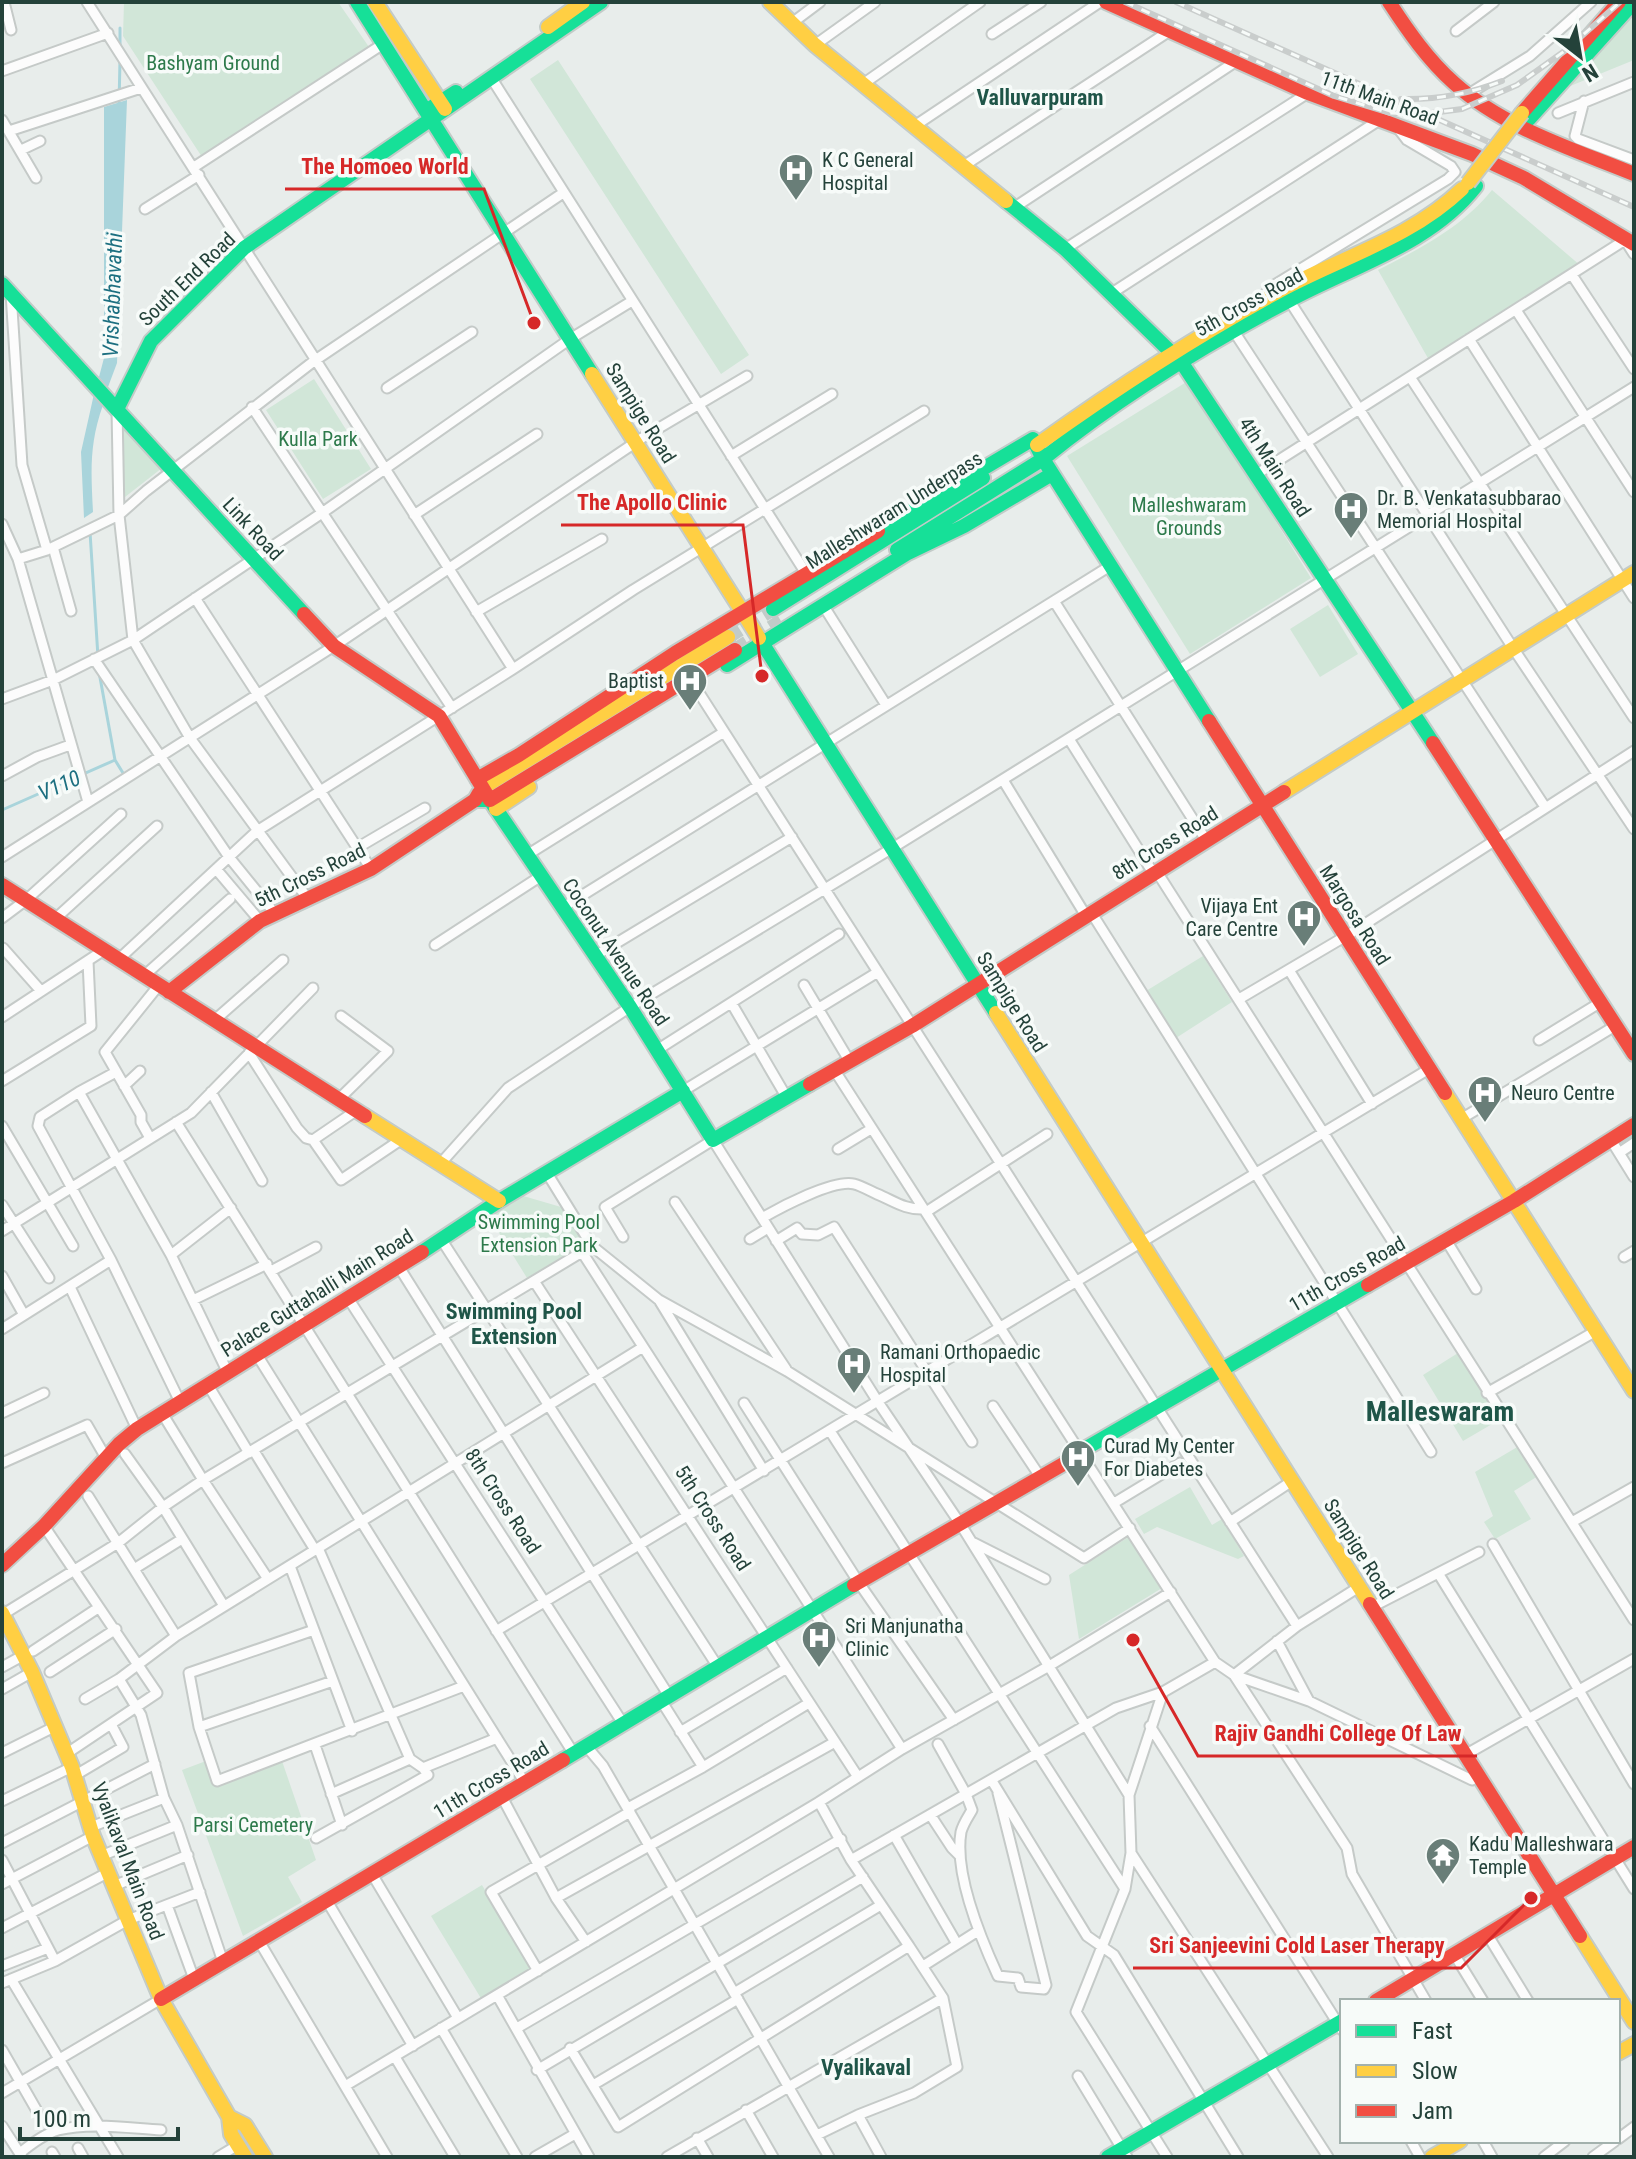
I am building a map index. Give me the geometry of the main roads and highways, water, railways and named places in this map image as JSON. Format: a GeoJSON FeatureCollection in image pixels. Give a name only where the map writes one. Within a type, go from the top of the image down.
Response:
{"type":"FeatureCollection","features":[{"type":"Feature","properties":{"kind":"main road","name":"Sampige Road"},"geometry":{"type":"LineString","coordinates":[[357,2],[1619,1999]]}},
{"type":"Feature","properties":{"kind":"main road"},"geometry":{"type":"LineString","coordinates":[[375,2],[443,106]]}},
{"type":"Feature","properties":{"kind":"main road","name":"4th Main Road"},"geometry":{"type":"LineString","coordinates":[[770,2],[815,45],[1065,249],[1178,358],[1496,838],[1634,1054]]}},
{"type":"Feature","properties":{"kind":"main road","name":"11th Main Road"},"geometry":{"type":"LineString","coordinates":[[1106,2],[1308,93],[1472,154],[1524,178],[1630,242]]}},
{"type":"Feature","properties":{"kind":"main road"},"geometry":{"type":"LineString","coordinates":[[1472,184],[1619,2]]}},
{"type":"Feature","properties":{"kind":"main road"},"geometry":{"type":"LineString","coordinates":[[1525,116],[1634,2]]}},
{"type":"Feature","properties":{"kind":"main road"},"geometry":{"type":"LineString","coordinates":[[443,106],[590,4]]}},
{"type":"Feature","properties":{"kind":"main road"},"geometry":{"type":"LineString","coordinates":[[443,106],[492,79],[590,4]]}},
{"type":"Feature","properties":{"kind":"main road"},"geometry":{"type":"LineString","coordinates":[[1393,4],[1431,59],[1467,95],[1528,130],[1634,174]]}},
{"type":"Feature","properties":{"kind":"main road","name":"South End Road"},"geometry":{"type":"LineString","coordinates":[[117,409],[151,341],[244,248],[443,106]]}},
{"type":"Feature","properties":{"kind":"main road","name":"5th Cross Road"},"geometry":{"type":"LineString","coordinates":[[1178,358],[1235,333],[1289,300],[1412,240],[1462,204],[1472,184]]}},
{"type":"Feature","properties":{"kind":"main road","name":"5th Cross Road"},"geometry":{"type":"LineString","coordinates":[[1038,448],[1076,432],[1251,308],[1406,229],[1472,184]]}},
{"type":"Feature","properties":{"kind":"main road","name":"Link Road"},"geometry":{"type":"LineString","coordinates":[[6,288],[334,646],[446,712],[484,795]]}},
{"type":"Feature","properties":{"kind":"main road"},"geometry":{"type":"LineString","coordinates":[[484,795],[519,755],[742,612],[1013,449],[1038,448]]}},
{"type":"Feature","properties":{"kind":"main road","name":"Margosa Road"},"geometry":{"type":"LineString","coordinates":[[1038,448],[1634,1391]]}},
{"type":"Feature","properties":{"kind":"main road","name":"Malleshwaram Underpass"},"geometry":{"type":"LineString","coordinates":[[777,615],[1038,448]]}},
{"type":"Feature","properties":{"kind":"main road"},"geometry":{"type":"LineString","coordinates":[[484,795],[694,685],[906,554],[964,526],[1052,474]]}},
{"type":"Feature","properties":{"kind":"main road","name":"8th Cross Road"},"geometry":{"type":"LineString","coordinates":[[713,1140],[912,1026],[1628,576]]}},
{"type":"Feature","properties":{"kind":"main road","name":"5th Cross Road"},"geometry":{"type":"LineString","coordinates":[[164,988],[260,921],[371,869],[484,795],[731,644],[518,784],[484,795]]}},
{"type":"Feature","properties":{"kind":"main road","name":"Coconut Avenue Road"},"geometry":{"type":"LineString","coordinates":[[484,795],[630,1007],[713,1140]]}},
{"type":"Feature","properties":{"kind":"main road"},"geometry":{"type":"LineString","coordinates":[[2,885],[216,1019],[252,1050],[357,1110],[499,1201]]}},
{"type":"Feature","properties":{"kind":"main road","name":"Palace Guttahalli Main Road"},"geometry":{"type":"LineString","coordinates":[[2,1565],[137,1429],[399,1267],[499,1201],[683,1091]]}},
{"type":"Feature","properties":{"kind":"main road","name":"11th Cross Road"},"geometry":{"type":"LineString","coordinates":[[161,1999],[768,1640],[909,1552],[1006,1501],[1336,1303],[1615,1146],[1634,1125]]}},
{"type":"Feature","properties":{"kind":"main road","name":"11th Cross Road"},"geometry":{"type":"LineString","coordinates":[[998,1503],[1002,1497],[1080,1454]]}},
{"type":"Feature","properties":{"kind":"main road","name":"Vyalikaval Main Road"},"geometry":{"type":"LineString","coordinates":[[2,1614],[28,1653],[32,1672],[71,1766],[101,1856],[161,1999],[229,2117],[231,2134],[241,2151]]}},
{"type":"Feature","properties":{"kind":"main road"},"geometry":{"type":"LineString","coordinates":[[1379,1999],[1634,1847]]}},
{"type":"Feature","properties":{"kind":"main road","name":"Sampige Road"},"geometry":{"type":"LineString","coordinates":[[1620,2000],[1634,2022]]}},
{"type":"Feature","properties":{"kind":"main road"},"geometry":{"type":"LineString","coordinates":[[1108,2157],[1125,2153],[1151,2131],[1203,2100],[1340,2026]]}},
{"type":"Feature","properties":{"kind":"main road","name":"Vyalikaval Main Road"},"geometry":{"type":"LineString","coordinates":[[229,2117],[245,2125],[265,2157]]}},
{"type":"Feature","properties":{"kind":"main road"},"geometry":{"type":"LineString","coordinates":[[1432,2157],[1456,2143]]}},
{"type":"Feature","properties":{"kind":"water"},"geometry":{"type":"Polygon","coordinates":[[[127,100],[117,363],[108,387],[99,377],[104,358],[104,107],[127,100]]]}},
{"type":"Feature","properties":{"kind":"water"},"geometry":{"type":"Polygon","coordinates":[[[94,394],[103,405],[93,445],[93,512],[84,518],[81,452],[94,394]]]}},
{"type":"Feature","properties":{"kind":"waterway","name":"Vrishabhavathi"},"geometry":{"type":"LineString","coordinates":[[120,28],[120,49]]}},
{"type":"Feature","properties":{"kind":"waterway","name":"Vrishabhavathi"},"geometry":{"type":"LineString","coordinates":[[119,105],[120,60]]}},
{"type":"Feature","properties":{"kind":"waterway","name":"Vrishabhavathi"},"geometry":{"type":"LineString","coordinates":[[90,532],[98,657]]}},
{"type":"Feature","properties":{"kind":"waterway","name":"Vrishabhavathi"},"geometry":{"type":"LineString","coordinates":[[99,672],[115,760],[123,773]]}},
{"type":"Feature","properties":{"kind":"waterway","name":"V110"},"geometry":{"type":"LineString","coordinates":[[2,810],[115,760]]}},
{"type":"Feature","properties":{"kind":"tunnel"},"geometry":{"type":"LineString","coordinates":[[728,637],[773,609]]}},
{"type":"Feature","properties":{"kind":"tunnel"},"geometry":{"type":"LineString","coordinates":[[735,650],[781,621]]}},
{"type":"Feature","properties":{"kind":"railway"},"geometry":{"type":"LineString","coordinates":[[1125,2],[1334,96],[1390,113],[1424,114],[1462,109],[1517,85],[1566,50],[1620,2]]}},
{"type":"Feature","properties":{"kind":"railway"},"geometry":{"type":"LineString","coordinates":[[1176,2],[1634,207]]}},
{"type":"Feature","properties":{"kind":"railway"},"geometry":{"type":"LineString","coordinates":[[1401,99],[1452,95],[1502,81]]}},
{"type":"Feature","properties":{"kind":"place","name":"K C General Hospital"},"geometry":{"type":"Point","coordinates":[796,202]}},
{"type":"Feature","properties":{"kind":"place","name":"The Homoeo World"},"geometry":{"type":"Point","coordinates":[534,323]}},
{"type":"Feature","properties":{"kind":"place","name":"Dr. B. Venkatasubbarao Memorial Hospital"},"geometry":{"type":"Point","coordinates":[1351,540]}},
{"type":"Feature","properties":{"kind":"place","name":"The Apollo Clinic"},"geometry":{"type":"Point","coordinates":[762,676]}},
{"type":"Feature","properties":{"kind":"place","name":"Baptist"},"geometry":{"type":"Point","coordinates":[690,712]}},
{"type":"Feature","properties":{"kind":"place","name":"Vijaya Ent Care Centre"},"geometry":{"type":"Point","coordinates":[1304,948]}},
{"type":"Feature","properties":{"kind":"place","name":"Neuro Centre"},"geometry":{"type":"Point","coordinates":[1485,1124]}},
{"type":"Feature","properties":{"kind":"place","name":"Ramani Orthopaedic Hospital"},"geometry":{"type":"Point","coordinates":[854,1395]}},
{"type":"Feature","properties":{"kind":"place","name":"Curad My Center For Diabetes"},"geometry":{"type":"Point","coordinates":[1078,1488]}},
{"type":"Feature","properties":{"kind":"place","name":"Rajiv Gandhi College Of Law"},"geometry":{"type":"Point","coordinates":[1133,1640]}},
{"type":"Feature","properties":{"kind":"place","name":"Sri Manjunatha Clinic"},"geometry":{"type":"Point","coordinates":[819,1669]}},
{"type":"Feature","properties":{"kind":"place","name":"Kadu Malleshwara Temple"},"geometry":{"type":"Point","coordinates":[1443,1886]}},
{"type":"Feature","properties":{"kind":"place","name":"Sri Sanjeevini Cold Laser Therapy"},"geometry":{"type":"Point","coordinates":[1531,1898]}},
{"type":"Feature","properties":{"kind":"district","name":"Valluvarpuram"},"geometry":{"type":"Point","coordinates":[1040,97]}},
{"type":"Feature","properties":{"kind":"district","name":"Swimming Pool Extension"},"geometry":{"type":"Point","coordinates":[514,1324]}},
{"type":"Feature","properties":{"kind":"district","name":"Malleswaram"},"geometry":{"type":"Point","coordinates":[1440,1411]}},
{"type":"Feature","properties":{"kind":"district","name":"Vyalikaval"},"geometry":{"type":"Point","coordinates":[866,2067]}},
{"type":"Feature","properties":{"kind":"park label","name":"Bashyam Ground"},"geometry":{"type":"Point","coordinates":[213,63]}},
{"type":"Feature","properties":{"kind":"park label","name":"Kulla Park"},"geometry":{"type":"Point","coordinates":[318,439]}},
{"type":"Feature","properties":{"kind":"park label","name":"Malleshwaram Grounds"},"geometry":{"type":"Point","coordinates":[1189,516]}},
{"type":"Feature","properties":{"kind":"park label","name":"Swimming Pool Extension Park"},"geometry":{"type":"Point","coordinates":[539,1234]}},
{"type":"Feature","properties":{"kind":"park label","name":"Parsi Cemetery"},"geometry":{"type":"Point","coordinates":[253,1825]}}]}
